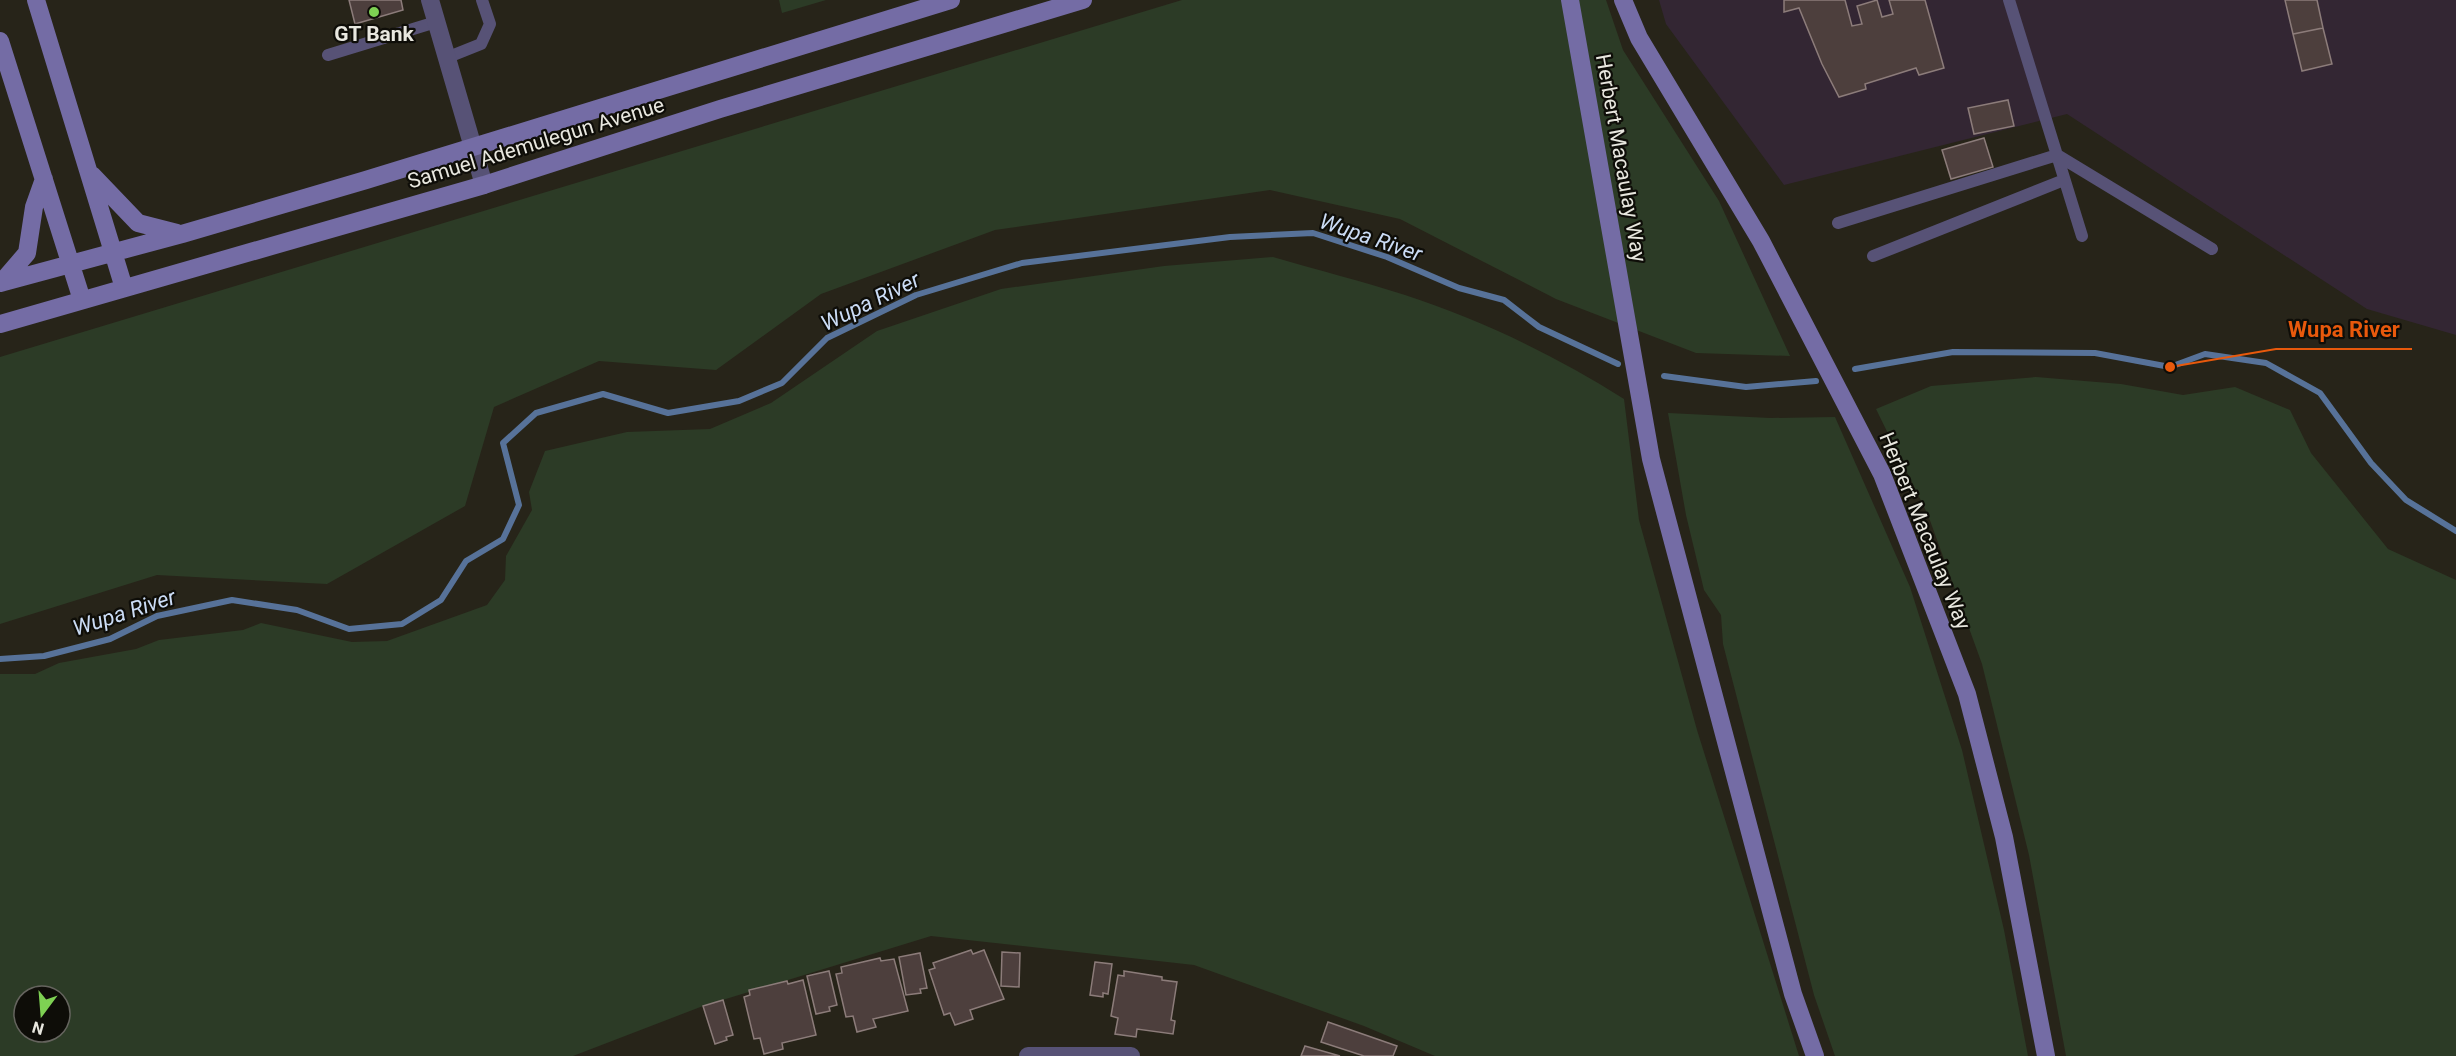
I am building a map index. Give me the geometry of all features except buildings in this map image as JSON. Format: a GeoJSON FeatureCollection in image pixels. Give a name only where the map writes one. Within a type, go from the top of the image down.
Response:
{"type":"FeatureCollection","features":[{"type":"Feature","properties":{"kind":"main road"},"geometry":{"type":"LineString","coordinates":[[36,0],[124,288]]}},
{"type":"Feature","properties":{"kind":"main road","name":"Samuel Ademulegun Avenue"},"geometry":{"type":"LineString","coordinates":[[0,283],[182,234],[472,148],[951,0]]}},
{"type":"Feature","properties":{"kind":"main road","name":"Samuel Ademulegun Avenue"},"geometry":{"type":"LineString","coordinates":[[0,324],[484,185],[720,109],[1083,0]]}},
{"type":"Feature","properties":{"kind":"main road","name":"Herbert Macaulay Way"},"geometry":{"type":"LineString","coordinates":[[1570,0],[1651,459],[1793,994],[1815,1056]]}},
{"type":"Feature","properties":{"kind":"main road","name":"Herbert Macaulay Way"},"geometry":{"type":"LineString","coordinates":[[1623,0],[1638,38],[1761,241],[1882,474],[1967,694],[2004,837],[2046,1053]]}},
{"type":"Feature","properties":{"kind":"main road"},"geometry":{"type":"LineString","coordinates":[[0,41],[82,300]]}},
{"type":"Feature","properties":{"kind":"main road"},"geometry":{"type":"LineString","coordinates":[[88,172],[138,223],[182,234]]}},
{"type":"Feature","properties":{"kind":"main road"},"geometry":{"type":"LineString","coordinates":[[0,283],[27,253],[34,207],[44,179]]}},
{"type":"Feature","properties":{"kind":"street"},"geometry":{"type":"LineString","coordinates":[[430,0],[484,185]]}},
{"type":"Feature","properties":{"kind":"street"},"geometry":{"type":"LineString","coordinates":[[1028,1056],[1131,1056]]}},
{"type":"Feature","properties":{"kind":"lane"},"geometry":{"type":"LineString","coordinates":[[446,58],[481,44],[490,24],[482,0]]}},
{"type":"Feature","properties":{"kind":"lane"},"geometry":{"type":"LineString","coordinates":[[2009,0],[2082,236]]}},
{"type":"Feature","properties":{"kind":"lane"},"geometry":{"type":"LineString","coordinates":[[328,56],[436,22]]}},
{"type":"Feature","properties":{"kind":"lane"},"geometry":{"type":"LineString","coordinates":[[1838,223],[2057,155],[2212,249]]}},
{"type":"Feature","properties":{"kind":"lane"},"geometry":{"type":"LineString","coordinates":[[1873,256],[2064,180]]}},
{"type":"Feature","properties":{"kind":"shaded area"},"geometry":{"type":"Polygon","coordinates":[[[1659,0],[2456,0],[2456,335],[2367,309],[2067,114],[1784,185],[1666,24],[1659,0]]]}},
{"type":"Feature","properties":{"kind":"green space"},"geometry":{"type":"Polygon","coordinates":[[[779,0],[826,0],[782,13],[779,0]]]}},
{"type":"Feature","properties":{"kind":"green space"},"geometry":{"type":"Polygon","coordinates":[[[1182,0],[1606,0],[1623,50],[1719,201],[1790,356],[1696,353],[1556,299],[1400,219],[1270,190],[995,230],[821,294],[716,370],[599,361],[494,407],[465,506],[327,584],[157,575],[0,624],[0,357],[1182,0]]]}},
{"type":"Feature","properties":{"kind":"green space"},"geometry":{"type":"Polygon","coordinates":[[[1273,257],[1405,295],[1462,316],[1518,340],[1624,399],[1639,520],[1697,730],[1799,1056],[1435,1056],[1364,1026],[1194,965],[931,936],[703,1006],[573,1056],[0,1056],[0,674],[35,674],[59,663],[136,649],[159,640],[243,630],[261,623],[352,642],[387,641],[487,605],[505,580],[506,556],[532,510],[529,492],[545,451],[627,432],[710,429],[771,403],[877,331],[1001,289],[1164,266],[1273,257]]]}},
{"type":"Feature","properties":{"kind":"green space"},"geometry":{"type":"Polygon","coordinates":[[[2036,377],[2121,384],[2183,395],[2235,387],[2290,410],[2311,453],[2388,549],[2456,580],[2456,1056],[2066,1056],[2029,855],[1982,664],[1928,515],[1876,409],[1931,386],[2036,377]]]}},
{"type":"Feature","properties":{"kind":"green space"},"geometry":{"type":"Polygon","coordinates":[[[1668,413],[1770,418],[1835,417],[1910,587],[1962,750],[2004,930],[2028,1056],[1835,1056],[1814,995],[1723,644],[1721,615],[1704,590],[1686,515],[1668,413]]]}},
{"type":"Feature","properties":{"kind":"waterway","name":"Wupa River"},"geometry":{"type":"LineString","coordinates":[[0,659],[44,656],[110,639],[157,616],[232,600],[297,610],[349,629],[402,624],[441,600],[466,561],[503,539],[519,505],[503,443],[536,413],[603,394],[668,413],[739,401],[782,383],[827,338],[916,295],[1022,263],[1230,237],[1313,233],[1387,257],[1459,288],[1504,300],[1539,327],[1618,364]]}},
{"type":"Feature","properties":{"kind":"waterway","name":"Wupa River"},"geometry":{"type":"LineString","coordinates":[[1855,369],[1953,352],[2095,353],[2170,367],[2205,354],[2266,363],[2320,393],[2371,463],[2406,500],[2456,531]]}},
{"type":"Feature","properties":{"kind":"waterway","name":"Wupa River"},"geometry":{"type":"LineString","coordinates":[[1664,376],[1746,387],[1816,381]]}},
{"type":"Feature","properties":{"kind":"place","name":"GT Bank"},"geometry":{"type":"Point","coordinates":[374,12]}},
{"type":"Feature","properties":{"kind":"place","name":"Wupa River"},"geometry":{"type":"Point","coordinates":[2170,367]}}]}
